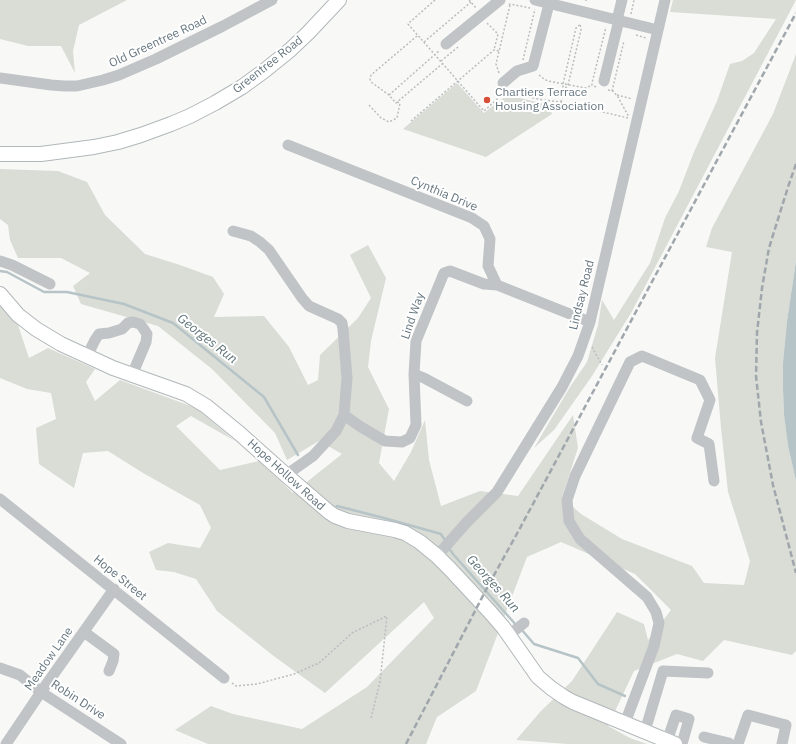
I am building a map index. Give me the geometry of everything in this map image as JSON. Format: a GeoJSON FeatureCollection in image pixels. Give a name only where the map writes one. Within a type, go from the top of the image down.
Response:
{"type":"FeatureCollection","features":[{"type":"Feature","properties":{"kind":"main road","name":"Greentree Road"},"geometry":{"type":"LineString","coordinates":[[0,154],[41,154],[94,147],[141,135],[190,116],[242,87],[264,71],[308,33],[339,0]]}},
{"type":"Feature","properties":{"kind":"main road","name":"Hope Hollow Road"},"geometry":{"type":"LineString","coordinates":[[0,294],[18,315],[36,329],[61,344],[113,368],[186,394],[206,406],[239,433],[323,508],[335,516],[348,521],[395,530],[440,553],[503,627],[538,677],[551,688],[573,702],[671,742]]}},
{"type":"Feature","properties":{"kind":"street","name":"Old Greentree Road"},"geometry":{"type":"LineString","coordinates":[[0,78],[64,86],[76,86],[103,80],[119,75],[156,59],[272,0]]}},
{"type":"Feature","properties":{"kind":"street"},"geometry":{"type":"LineString","coordinates":[[536,0],[658,30]]}},
{"type":"Feature","properties":{"kind":"street"},"geometry":{"type":"LineString","coordinates":[[604,81],[622,0]]}},
{"type":"Feature","properties":{"kind":"street","name":"Lindsay Road"},"geometry":{"type":"LineString","coordinates":[[440,553],[467,522],[497,492],[562,386],[578,356],[590,322],[665,0]]}},
{"type":"Feature","properties":{"kind":"street"},"geometry":{"type":"LineString","coordinates":[[446,44],[505,2]]}},
{"type":"Feature","properties":{"kind":"street"},"geometry":{"type":"LineString","coordinates":[[504,81],[517,70],[533,66],[549,4]]}},
{"type":"Feature","properties":{"kind":"street","name":"Cynthia Drive"},"geometry":{"type":"LineString","coordinates":[[288,145],[472,218],[484,226],[490,239],[488,266],[497,285]]}},
{"type":"Feature","properties":{"kind":"street"},"geometry":{"type":"LineString","coordinates":[[233,231],[251,236],[260,242],[269,250],[309,306],[338,319],[342,323],[347,378],[344,415],[336,430],[313,456],[286,475]]}},
{"type":"Feature","properties":{"kind":"street"},"geometry":{"type":"LineString","coordinates":[[0,261],[12,265],[50,284]]}},
{"type":"Feature","properties":{"kind":"street","name":"Lind Way"},"geometry":{"type":"LineString","coordinates":[[344,415],[385,441],[402,442],[410,438],[416,425],[414,374],[416,342],[444,273],[450,271],[484,284],[497,285]]}},
{"type":"Feature","properties":{"kind":"street"},"geometry":{"type":"LineString","coordinates":[[497,285],[590,322]]}},
{"type":"Feature","properties":{"kind":"street"},"geometry":{"type":"LineString","coordinates":[[87,356],[94,340],[99,334],[122,329],[128,323],[133,322],[140,324],[146,334],[146,342],[132,375]]}},
{"type":"Feature","properties":{"kind":"street"},"geometry":{"type":"LineString","coordinates":[[625,723],[654,646],[659,623],[658,617],[647,597],[580,539],[569,521],[567,500],[575,476],[630,362],[642,356],[700,380],[710,400],[697,438],[709,444],[714,481]]}},
{"type":"Feature","properties":{"kind":"street"},"geometry":{"type":"LineString","coordinates":[[414,374],[467,400]]}},
{"type":"Feature","properties":{"kind":"street","name":"Hope Street"},"geometry":{"type":"LineString","coordinates":[[0,499],[224,678]]}},
{"type":"Feature","properties":{"kind":"street","name":"Meadow Lane"},"geometry":{"type":"LineString","coordinates":[[6,744],[114,589]]}},
{"type":"Feature","properties":{"kind":"street"},"geometry":{"type":"LineString","coordinates":[[509,635],[524,623]]}},
{"type":"Feature","properties":{"kind":"street"},"geometry":{"type":"LineString","coordinates":[[84,632],[114,654],[114,661],[109,671]]}},
{"type":"Feature","properties":{"kind":"street","name":"Robin Drive"},"geometry":{"type":"LineString","coordinates":[[0,668],[20,675],[41,692],[121,744]]}},
{"type":"Feature","properties":{"kind":"street"},"geometry":{"type":"LineString","coordinates":[[644,731],[663,671],[708,673]]}},
{"type":"Feature","properties":{"kind":"street"},"geometry":{"type":"LineString","coordinates":[[671,742],[676,715],[689,719],[682,744]]}},
{"type":"Feature","properties":{"kind":"street"},"geometry":{"type":"LineString","coordinates":[[704,737],[733,744],[748,715],[786,725],[782,744]]}},
{"type":"Feature","properties":{"kind":"path"},"geometry":{"type":"LineString","coordinates":[[520,69],[536,0]]}},
{"type":"Feature","properties":{"kind":"path"},"geometry":{"type":"LineString","coordinates":[[424,42],[471,2]]}},
{"type":"Feature","properties":{"kind":"path"},"geometry":{"type":"LineString","coordinates":[[504,81],[496,64],[505,2]]}},
{"type":"Feature","properties":{"kind":"path"},"geometry":{"type":"LineString","coordinates":[[564,88],[568,85],[581,30],[581,21]]}},
{"type":"Feature","properties":{"kind":"path"},"geometry":{"type":"LineString","coordinates":[[411,121],[494,50],[498,34],[487,23]]}},
{"type":"Feature","properties":{"kind":"path"},"geometry":{"type":"LineString","coordinates":[[561,102],[564,88],[563,84],[576,28],[580,26]]}},
{"type":"Feature","properties":{"kind":"path"},"geometry":{"type":"LineString","coordinates":[[369,105],[381,118],[389,122],[397,118],[400,103],[396,103],[389,95],[371,82],[371,75],[418,36]]}},
{"type":"Feature","properties":{"kind":"path"},"geometry":{"type":"LineString","coordinates":[[389,95],[446,44]]}},
{"type":"Feature","properties":{"kind":"path"},"geometry":{"type":"LineString","coordinates":[[494,50],[499,51]]}},
{"type":"Feature","properties":{"kind":"path"},"geometry":{"type":"LineString","coordinates":[[397,102],[442,64]]}},
{"type":"Feature","properties":{"kind":"path"},"geometry":{"type":"LineString","coordinates":[[539,75],[548,81],[568,85],[586,88],[592,85]]}},
{"type":"Feature","properties":{"kind":"path"},"geometry":{"type":"LineString","coordinates":[[612,91],[630,118]]}},
{"type":"Feature","properties":{"kind":"path"},"geometry":{"type":"LineString","coordinates":[[616,95],[641,101]]}},
{"type":"Feature","properties":{"kind":"path"},"geometry":{"type":"LineString","coordinates":[[590,344],[602,365]]}},
{"type":"Feature","properties":{"kind":"path"},"geometry":{"type":"LineString","coordinates":[[224,678],[236,686],[257,684],[294,674],[319,663],[352,633],[387,616],[380,682],[371,718]]}},
{"type":"Feature","properties":{"kind":"shaded area"},"geometry":{"type":"Polygon","coordinates":[[[0,0],[127,0],[79,25],[73,51],[75,73],[61,46],[28,46],[0,39],[0,0]]]}},
{"type":"Feature","properties":{"kind":"shaded area"},"geometry":{"type":"Polygon","coordinates":[[[673,0],[796,0],[631,313],[592,376],[554,430],[534,448],[570,387],[587,362],[598,325],[602,300],[614,320],[650,263],[665,218],[679,191],[694,152],[717,101],[730,64],[742,61],[754,53],[776,19],[670,12],[673,0]]]}},
{"type":"Feature","properties":{"kind":"shaded area"},"geometry":{"type":"Polygon","coordinates":[[[796,54],[796,261],[787,321],[783,362],[783,390],[784,415],[788,446],[796,481],[796,651],[792,655],[724,640],[703,661],[677,654],[634,671],[608,726],[630,738],[647,744],[567,744],[516,740],[541,711],[572,681],[617,612],[644,624],[648,640],[671,610],[635,574],[561,542],[527,557],[476,691],[437,717],[426,744],[208,744],[175,730],[211,706],[233,714],[302,729],[367,687],[434,618],[424,602],[325,693],[275,657],[217,611],[196,579],[174,572],[156,570],[149,552],[168,543],[200,548],[211,528],[200,505],[143,473],[108,451],[83,453],[74,488],[39,464],[36,428],[56,419],[51,393],[27,389],[0,378],[0,304],[18,325],[29,358],[48,348],[95,369],[86,382],[95,401],[120,380],[196,408],[235,441],[191,416],[176,426],[220,470],[259,461],[293,493],[342,454],[319,441],[287,460],[275,433],[212,369],[158,326],[81,304],[73,286],[90,273],[61,258],[18,258],[10,240],[8,225],[0,219],[0,169],[58,171],[87,182],[105,215],[145,254],[213,277],[224,294],[214,317],[264,316],[289,347],[308,385],[318,380],[320,355],[358,318],[371,298],[350,255],[368,245],[386,278],[371,341],[368,367],[389,409],[379,463],[394,481],[411,452],[425,420],[429,460],[441,506],[480,491],[518,496],[573,415],[578,448],[562,497],[581,514],[622,539],[692,566],[704,583],[744,585],[750,561],[728,492],[715,358],[732,252],[706,247],[712,228],[773,114],[796,54]]]}},
{"type":"Feature","properties":{"kind":"shaded area"},"geometry":{"type":"Polygon","coordinates":[[[457,83],[484,113],[507,95],[549,104],[552,114],[486,157],[403,129],[457,83]]]}},
{"type":"Feature","properties":{"kind":"shaded area"},"geometry":{"type":"Polygon","coordinates":[[[796,261],[796,481],[788,446],[784,415],[783,362],[787,321],[796,261]]]}},
{"type":"Feature","properties":{"kind":"waterway","name":"Georges Run"},"geometry":{"type":"LineString","coordinates":[[0,271],[7,272],[44,292],[67,292],[124,304],[173,323],[264,397],[298,455]]}},
{"type":"Feature","properties":{"kind":"waterway","name":"Georges Run"},"geometry":{"type":"LineString","coordinates":[[337,506],[441,534],[446,542]]}},
{"type":"Feature","properties":{"kind":"waterway","name":"Georges Run"},"geometry":{"type":"LineString","coordinates":[[448,547],[517,626]]}},
{"type":"Feature","properties":{"kind":"waterway","name":"Georges Run"},"geometry":{"type":"LineString","coordinates":[[521,629],[534,644],[578,658],[598,684],[625,696]]}},
{"type":"Feature","properties":{"kind":"railway"},"geometry":{"type":"LineString","coordinates":[[406,744],[488,586],[796,13]]}},
{"type":"Feature","properties":{"kind":"railway"},"geometry":{"type":"LineString","coordinates":[[796,164],[769,248],[762,288],[757,333],[756,376],[761,422],[773,485],[796,573]]}},
{"type":"Feature","properties":{"kind":"place","name":"Chartiers Terrace Housing Association"},"geometry":{"type":"Point","coordinates":[487,100]}}]}
